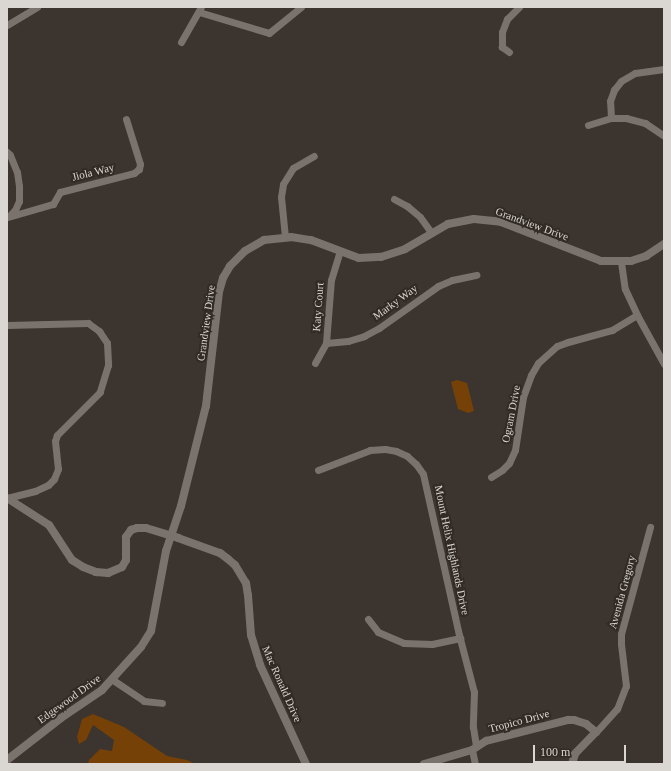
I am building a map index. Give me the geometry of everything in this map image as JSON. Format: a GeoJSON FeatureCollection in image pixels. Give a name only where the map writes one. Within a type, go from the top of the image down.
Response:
{"type":"FeatureCollection","features":[{"type":"Feature","properties":{"kind":"street"},"geometry":{"type":"LineString","coordinates":[[7,24],[37,7]]}},
{"type":"Feature","properties":{"kind":"street"},"geometry":{"type":"LineString","coordinates":[[181,42],[200,9],[269,33],[301,7]]}},
{"type":"Feature","properties":{"kind":"street"},"geometry":{"type":"LineString","coordinates":[[509,52],[502,47],[502,32],[507,20],[519,7]]}},
{"type":"Feature","properties":{"kind":"street"},"geometry":{"type":"LineString","coordinates":[[611,118],[610,101],[614,90],[620,82],[635,73],[664,69]]}},
{"type":"Feature","properties":{"kind":"street","name":"Jiola Way"},"geometry":{"type":"LineString","coordinates":[[7,217],[53,204],[60,192],[134,173],[138,170],[140,164],[126,118]]}},
{"type":"Feature","properties":{"kind":"street"},"geometry":{"type":"LineString","coordinates":[[588,125],[611,118],[626,118],[645,123],[664,136]]}},
{"type":"Feature","properties":{"kind":"street"},"geometry":{"type":"LineString","coordinates":[[7,152],[10,155],[17,172],[19,201],[15,210],[7,217]]}},
{"type":"Feature","properties":{"kind":"street"},"geometry":{"type":"LineString","coordinates":[[285,237],[281,197],[283,184],[293,168],[314,156]]}},
{"type":"Feature","properties":{"kind":"street"},"geometry":{"type":"LineString","coordinates":[[394,199],[407,206],[420,218],[431,232]]}},
{"type":"Feature","properties":{"kind":"street","name":"Grandview Drive"},"geometry":{"type":"LineString","coordinates":[[171,536],[181,506],[206,406],[219,292],[223,278],[235,260],[251,247],[264,240],[285,237],[311,240],[359,258],[382,257],[405,249],[431,232],[448,224],[474,219],[493,220],[588,258],[601,261],[621,262],[646,256],[664,244]]}},
{"type":"Feature","properties":{"kind":"street","name":"Katy Court"},"geometry":{"type":"LineString","coordinates":[[315,363],[326,343],[331,280],[340,251]]}},
{"type":"Feature","properties":{"kind":"street"},"geometry":{"type":"LineString","coordinates":[[621,262],[625,289],[637,315],[664,364]]}},
{"type":"Feature","properties":{"kind":"street","name":"Marky Way"},"geometry":{"type":"LineString","coordinates":[[326,343],[348,341],[364,336],[379,328],[438,286],[452,280],[476,275]]}},
{"type":"Feature","properties":{"kind":"street","name":"Ogram Drive"},"geometry":{"type":"LineString","coordinates":[[491,477],[502,470],[509,462],[515,450],[523,397],[531,375],[541,359],[557,346],[612,330],[637,315]]}},
{"type":"Feature","properties":{"kind":"street"},"geometry":{"type":"LineString","coordinates":[[7,325],[88,323],[99,331],[107,343],[108,365],[100,392],[57,435],[55,441],[58,469],[54,480],[36,491],[7,498]]}},
{"type":"Feature","properties":{"kind":"street","name":"Mount Helix Highlands Drive"},"geometry":{"type":"LineString","coordinates":[[318,470],[370,450],[380,449],[401,453],[416,464],[425,479],[460,638],[474,692],[473,727],[475,764]]}},
{"type":"Feature","properties":{"kind":"street","name":"Mac Ronald Drive"},"geometry":{"type":"LineString","coordinates":[[7,498],[49,525],[72,560],[83,568],[96,572],[108,573],[122,568],[126,560],[126,537],[134,529],[146,528],[220,553],[235,565],[246,583],[249,622],[253,647],[306,764]]}},
{"type":"Feature","properties":{"kind":"street","name":"Avenida Gregory"},"geometry":{"type":"LineString","coordinates":[[572,764],[575,754],[621,703],[626,686],[621,644],[622,634],[650,527]]}},
{"type":"Feature","properties":{"kind":"street","name":"Edgewood Drive"},"geometry":{"type":"LineString","coordinates":[[7,760],[61,718],[102,690],[113,680],[141,647],[151,631],[155,617],[162,568],[171,536]]}},
{"type":"Feature","properties":{"kind":"street"},"geometry":{"type":"LineString","coordinates":[[368,619],[378,632],[404,643],[432,644],[460,638]]}},
{"type":"Feature","properties":{"kind":"street"},"geometry":{"type":"LineString","coordinates":[[113,680],[144,701],[162,703]]}},
{"type":"Feature","properties":{"kind":"street","name":"Tropico Drive"},"geometry":{"type":"LineString","coordinates":[[424,764],[474,749],[486,741],[568,720],[586,724],[596,732]]}},
{"type":"Feature","properties":{"kind":"shaded area"},"geometry":{"type":"Polygon","coordinates":[[[457,380],[467,383],[474,411],[468,413],[458,409],[451,382],[457,380]]]}},
{"type":"Feature","properties":{"kind":"shaded area"},"geometry":{"type":"Polygon","coordinates":[[[93,714],[124,727],[167,756],[187,760],[195,764],[88,764],[89,760],[100,749],[112,751],[114,740],[93,725],[86,740],[79,744],[77,737],[82,719],[93,714]]]}}]}
